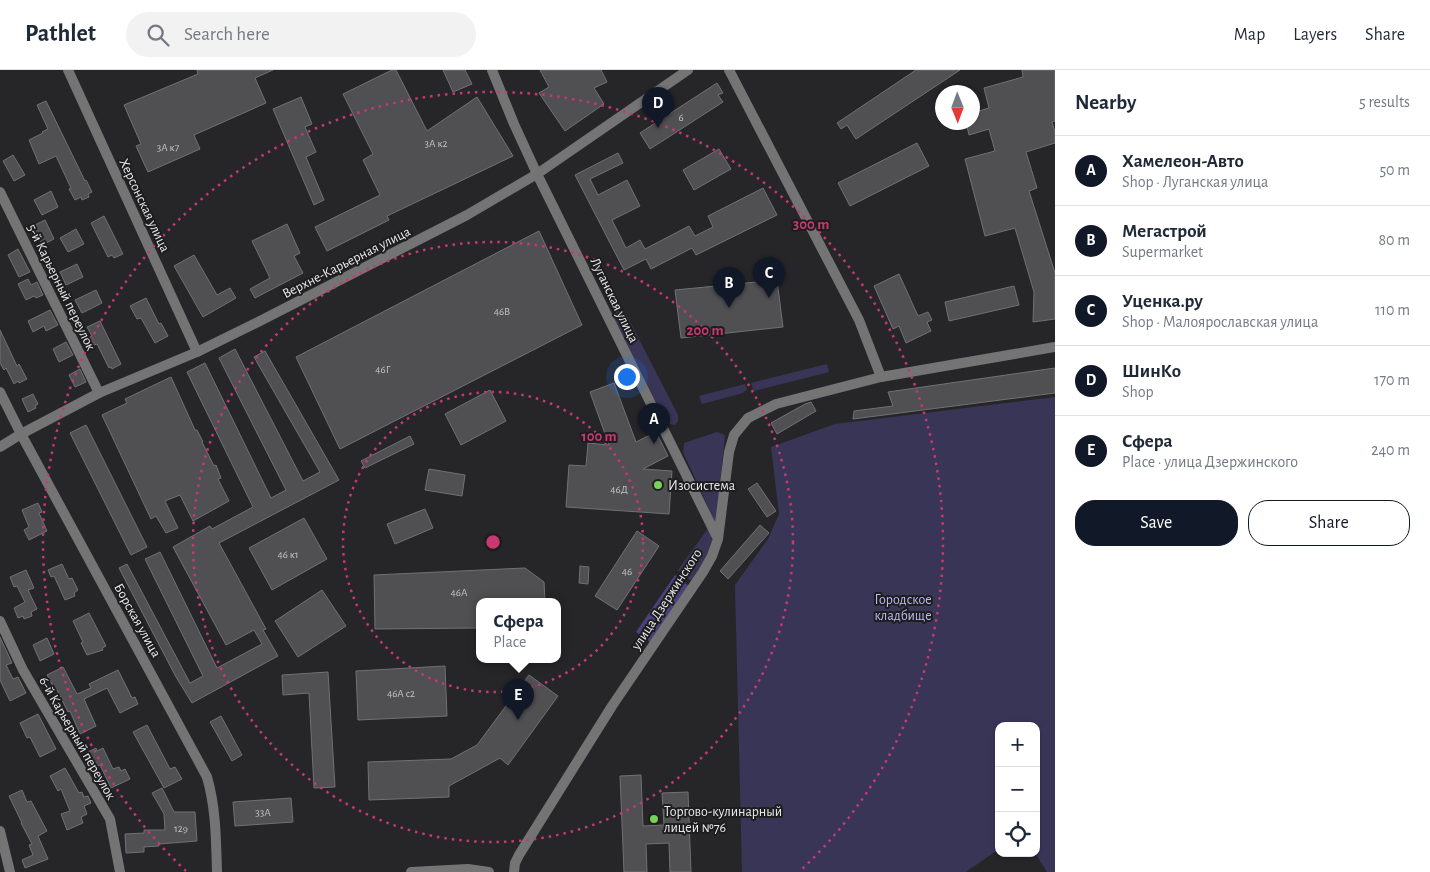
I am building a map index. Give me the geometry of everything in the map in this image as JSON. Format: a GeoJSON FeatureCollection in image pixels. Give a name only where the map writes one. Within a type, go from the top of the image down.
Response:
{"type":"FeatureCollection","features":[{"type":"Feature","properties":{"kind":"street","name":"Херсонская улица"},"geometry":{"type":"LineString","coordinates":[[68,70],[197,352]]}},
{"type":"Feature","properties":{"kind":"street","name":"Луганская улица"},"geometry":{"type":"LineString","coordinates":[[492,70],[537,174],[718,539]]}},
{"type":"Feature","properties":{"kind":"street","name":"Верхне-Карьерная улица"},"geometry":{"type":"LineString","coordinates":[[0,448],[21,434],[99,393],[197,352],[467,215],[537,174],[688,70]]}},
{"type":"Feature","properties":{"kind":"street"},"geometry":{"type":"LineString","coordinates":[[729,70],[859,320],[881,377]]}},
{"type":"Feature","properties":{"kind":"street","name":"5-й Карьерный переулок"},"geometry":{"type":"LineString","coordinates":[[0,192],[99,393]]}},
{"type":"Feature","properties":{"kind":"street","name":"улица Дзержинского"},"geometry":{"type":"LineString","coordinates":[[514,872],[515,863],[519,855],[612,706],[712,556],[718,539],[729,452],[734,435],[748,418],[776,404],[881,377],[1055,347]]}},
{"type":"Feature","properties":{"kind":"street","name":"Борская улица"},"geometry":{"type":"LineString","coordinates":[[0,392],[207,777],[211,790],[214,814],[217,872]]}},
{"type":"Feature","properties":{"kind":"street","name":"6-й Карьерный переулок"},"geometry":{"type":"LineString","coordinates":[[0,621],[23,670],[110,819],[120,872]]}},
{"type":"Feature","properties":{"kind":"street"},"geometry":{"type":"LineString","coordinates":[[0,831],[10,872]]}},
{"type":"Feature","properties":{"kind":"street"},"geometry":{"type":"LineString","coordinates":[[411,872],[468,869],[489,872]]}},
{"type":"Feature","properties":{"kind":"green space"},"geometry":{"type":"Polygon","coordinates":[[[616,311],[622,311],[626,314],[678,415],[678,421],[675,425],[666,421],[614,320],[616,311]]]}},
{"type":"Feature","properties":{"kind":"green space"},"geometry":{"type":"Polygon","coordinates":[[[827,364],[829,372],[754,391],[751,383],[827,364]]]}},
{"type":"Feature","properties":{"kind":"green space"},"geometry":{"type":"Polygon","coordinates":[[[745,384],[747,389],[743,393],[702,404],[699,396],[745,384]]]}},
{"type":"Feature","properties":{"kind":"green space","name":"Городское кладбище"},"geometry":{"type":"Polygon","coordinates":[[[1055,397],[1055,872],[1047,872],[1038,857],[1040,857],[1040,722],[995,722],[995,852],[966,872],[742,872],[735,585],[768,539],[779,514],[771,447],[835,424],[1055,397]]]}},
{"type":"Feature","properties":{"kind":"green space"},"geometry":{"type":"Polygon","coordinates":[[[717,432],[725,435],[716,524],[683,452],[684,443],[717,432]]]}},
{"type":"Feature","properties":{"kind":"green space"},"geometry":{"type":"Polygon","coordinates":[[[709,527],[713,545],[692,582],[678,570],[709,527]]]}},
{"type":"Feature","properties":{"kind":"shaded area"},"geometry":{"type":"Polygon","coordinates":[[[675,575],[689,586],[650,642],[636,632],[675,575]]]}},
{"type":"Feature","properties":{"kind":"building"},"geometry":{"type":"Polygon","coordinates":[[[197,70],[273,70],[255,78],[266,103],[194,135],[200,149],[148,172],[136,146],[141,144],[124,105],[198,74],[197,70]]]}},
{"type":"Feature","properties":{"kind":"building"},"geometry":{"type":"Polygon","coordinates":[[[392,70],[396,70],[427,131],[477,97],[513,156],[387,216],[389,220],[327,251],[315,227],[380,195],[363,160],[373,154],[343,94],[392,70]]]}},
{"type":"Feature","properties":{"kind":"building"},"geometry":{"type":"Polygon","coordinates":[[[443,70],[465,70],[472,84],[453,92],[443,70]]]}},
{"type":"Feature","properties":{"kind":"building"},"geometry":{"type":"Polygon","coordinates":[[[540,70],[601,70],[607,82],[594,88],[604,104],[565,131],[539,93],[549,87],[540,70]]]}},
{"type":"Feature","properties":{"kind":"building"},"geometry":{"type":"Polygon","coordinates":[[[916,70],[960,70],[856,139],[847,125],[841,129],[837,123],[916,70]]]}},
{"type":"Feature","properties":{"kind":"building"},"geometry":{"type":"Polygon","coordinates":[[[1022,70],[1055,70],[1055,121],[1052,122],[1055,132],[1055,143],[1026,152],[1037,188],[1029,191],[1055,273],[1055,319],[1033,322],[1034,292],[1015,228],[985,236],[965,159],[995,151],[989,129],[969,135],[968,130],[980,130],[980,111],[989,108],[984,88],[1023,77],[1022,70]]]}},
{"type":"Feature","properties":{"kind":"building"},"geometry":{"type":"Polygon","coordinates":[[[717,83],[723,93],[718,95],[723,102],[650,149],[640,133],[717,83]]]}},
{"type":"Feature","properties":{"kind":"building"},"geometry":{"type":"Polygon","coordinates":[[[301,97],[312,124],[305,127],[316,152],[306,157],[324,200],[314,205],[273,109],[301,97]]]}},
{"type":"Feature","properties":{"kind":"building"},"geometry":{"type":"Polygon","coordinates":[[[46,101],[92,192],[88,194],[89,197],[82,200],[81,197],[75,200],[56,156],[39,164],[29,140],[48,129],[37,105],[46,101]]]}},
{"type":"Feature","properties":{"kind":"building"},"geometry":{"type":"Polygon","coordinates":[[[917,143],[929,166],[850,206],[838,183],[917,143]]]}},
{"type":"Feature","properties":{"kind":"building"},"geometry":{"type":"Polygon","coordinates":[[[719,149],[731,169],[694,190],[683,170],[719,149]]]}},
{"type":"Feature","properties":{"kind":"building"},"geometry":{"type":"Polygon","coordinates":[[[618,153],[623,163],[590,179],[598,195],[627,180],[640,206],[612,220],[626,248],[640,240],[645,249],[689,226],[695,236],[713,227],[708,216],[763,188],[777,215],[696,255],[692,248],[651,269],[646,259],[624,270],[575,175],[618,153]]]}},
{"type":"Feature","properties":{"kind":"building"},"geometry":{"type":"Polygon","coordinates":[[[13,155],[25,175],[14,181],[3,161],[13,155]]]}},
{"type":"Feature","properties":{"kind":"building"},"geometry":{"type":"Polygon","coordinates":[[[51,191],[58,207],[42,215],[34,200],[51,191]]]}},
{"type":"Feature","properties":{"kind":"building"},"geometry":{"type":"Polygon","coordinates":[[[104,216],[123,254],[114,258],[112,255],[108,257],[91,223],[104,216]]]}},
{"type":"Feature","properties":{"kind":"building"},"geometry":{"type":"Polygon","coordinates":[[[45,220],[54,239],[42,245],[33,226],[45,220]]]}},
{"type":"Feature","properties":{"kind":"building"},"geometry":{"type":"Polygon","coordinates":[[[287,224],[300,253],[294,256],[303,273],[255,298],[250,289],[270,278],[252,241],[287,224]]]}},
{"type":"Feature","properties":{"kind":"building"},"geometry":{"type":"Polygon","coordinates":[[[76,229],[84,244],[68,252],[60,238],[76,229]]]}},
{"type":"Feature","properties":{"kind":"building"},"geometry":{"type":"Polygon","coordinates":[[[539,231],[582,325],[340,449],[296,357],[539,231]]]}},
{"type":"Feature","properties":{"kind":"building"},"geometry":{"type":"Polygon","coordinates":[[[18,249],[30,272],[19,277],[8,255],[18,249]]]}},
{"type":"Feature","properties":{"kind":"building"},"geometry":{"type":"Polygon","coordinates":[[[194,255],[217,295],[230,288],[236,298],[203,317],[174,266],[194,255]]]}},
{"type":"Feature","properties":{"kind":"building"},"geometry":{"type":"Polygon","coordinates":[[[77,264],[83,277],[66,285],[60,272],[77,264]]]}},
{"type":"Feature","properties":{"kind":"building"},"geometry":{"type":"Polygon","coordinates":[[[899,274],[918,316],[928,312],[932,320],[927,322],[931,331],[906,343],[899,326],[893,329],[874,286],[899,274]]]}},
{"type":"Feature","properties":{"kind":"building"},"geometry":{"type":"Polygon","coordinates":[[[28,279],[31,285],[37,282],[43,295],[36,298],[34,296],[26,300],[18,284],[28,279]]]}},
{"type":"Feature","properties":{"kind":"building"},"geometry":{"type":"Polygon","coordinates":[[[777,280],[783,327],[681,338],[675,290],[777,280]]]}},
{"type":"Feature","properties":{"kind":"building"},"geometry":{"type":"Polygon","coordinates":[[[1014,286],[1019,305],[949,321],[945,302],[1014,286]]]}},
{"type":"Feature","properties":{"kind":"building"},"geometry":{"type":"Polygon","coordinates":[[[96,290],[102,303],[82,313],[75,300],[96,290]]]}},
{"type":"Feature","properties":{"kind":"building"},"geometry":{"type":"Polygon","coordinates":[[[146,298],[159,324],[161,323],[168,336],[155,343],[141,318],[137,319],[130,306],[146,298]]]}},
{"type":"Feature","properties":{"kind":"building"},"geometry":{"type":"Polygon","coordinates":[[[50,310],[58,325],[46,331],[44,326],[33,332],[28,321],[50,310]]]}},
{"type":"Feature","properties":{"kind":"building"},"geometry":{"type":"Polygon","coordinates":[[[100,321],[121,364],[112,369],[111,367],[109,368],[97,344],[94,345],[87,327],[100,321]]]}},
{"type":"Feature","properties":{"kind":"building"},"geometry":{"type":"Polygon","coordinates":[[[0,330],[17,366],[19,364],[27,379],[19,383],[18,381],[14,384],[6,368],[4,370],[0,363],[0,330]]]}},
{"type":"Feature","properties":{"kind":"building"},"geometry":{"type":"Polygon","coordinates":[[[66,342],[73,355],[59,362],[53,349],[66,342]]]}},
{"type":"Feature","properties":{"kind":"building"},"geometry":{"type":"Polygon","coordinates":[[[235,349],[303,481],[320,472],[254,357],[265,351],[339,480],[219,543],[266,629],[263,630],[278,656],[192,703],[176,677],[119,568],[127,564],[190,683],[203,676],[145,559],[160,552],[217,668],[262,644],[254,630],[226,645],[173,547],[210,526],[212,529],[253,507],[187,372],[205,363],[271,498],[286,490],[219,358],[235,349]]]}},
{"type":"Feature","properties":{"kind":"building"},"geometry":{"type":"Polygon","coordinates":[[[1055,368],[1055,393],[853,419],[854,411],[893,406],[888,392],[1055,368]]]}},
{"type":"Feature","properties":{"kind":"building"},"geometry":{"type":"Polygon","coordinates":[[[80,369],[86,382],[75,387],[69,375],[80,369]]]}},
{"type":"Feature","properties":{"kind":"building"},"geometry":{"type":"Polygon","coordinates":[[[171,377],[195,430],[197,430],[214,466],[216,465],[221,478],[218,479],[229,501],[193,521],[180,495],[165,501],[178,528],[166,533],[156,516],[151,519],[102,415],[127,403],[125,399],[171,377]]]}},
{"type":"Feature","properties":{"kind":"building"},"geometry":{"type":"Polygon","coordinates":[[[614,383],[636,442],[656,432],[668,456],[643,469],[672,471],[669,514],[566,507],[569,465],[586,466],[588,443],[609,445],[590,392],[614,383]]]}},
{"type":"Feature","properties":{"kind":"building"},"geometry":{"type":"Polygon","coordinates":[[[490,390],[506,421],[461,445],[445,414],[490,390]]]}},
{"type":"Feature","properties":{"kind":"building"},"geometry":{"type":"Polygon","coordinates":[[[33,394],[38,404],[35,406],[36,408],[28,412],[22,399],[33,394]]]}},
{"type":"Feature","properties":{"kind":"building"},"geometry":{"type":"Polygon","coordinates":[[[811,402],[816,411],[777,434],[771,423],[811,402]]]}},
{"type":"Feature","properties":{"kind":"building"},"geometry":{"type":"Polygon","coordinates":[[[86,425],[147,547],[131,555],[70,433],[86,425]]]}},
{"type":"Feature","properties":{"kind":"building"},"geometry":{"type":"Polygon","coordinates":[[[410,436],[414,444],[365,468],[361,461],[410,436]]]}},
{"type":"Feature","properties":{"kind":"building"},"geometry":{"type":"Polygon","coordinates":[[[429,469],[465,475],[462,496],[425,490],[429,469]]]}},
{"type":"Feature","properties":{"kind":"building"},"geometry":{"type":"Polygon","coordinates":[[[757,483],[776,511],[767,517],[748,489],[757,483]]]}},
{"type":"Feature","properties":{"kind":"building"},"geometry":{"type":"Polygon","coordinates":[[[38,503],[42,512],[39,513],[47,531],[29,540],[24,530],[29,527],[22,510],[38,503]]]}},
{"type":"Feature","properties":{"kind":"building"},"geometry":{"type":"Polygon","coordinates":[[[425,509],[433,528],[395,544],[387,524],[425,509]]]}},
{"type":"Feature","properties":{"kind":"building"},"geometry":{"type":"Polygon","coordinates":[[[304,518],[327,559],[272,590],[249,548],[304,518]]]}},
{"type":"Feature","properties":{"kind":"building"},"geometry":{"type":"Polygon","coordinates":[[[760,525],[769,533],[728,579],[720,571],[760,525]]]}},
{"type":"Feature","properties":{"kind":"building"},"geometry":{"type":"Polygon","coordinates":[[[637,531],[659,546],[617,610],[595,596],[637,531]]]}},
{"type":"Feature","properties":{"kind":"building"},"geometry":{"type":"Polygon","coordinates":[[[62,564],[69,579],[72,578],[78,590],[74,593],[75,596],[65,600],[54,576],[51,577],[48,570],[62,564]]]}},
{"type":"Feature","properties":{"kind":"building"},"geometry":{"type":"Polygon","coordinates":[[[580,566],[589,567],[588,584],[579,583],[580,566]]]}},
{"type":"Feature","properties":{"kind":"building"},"geometry":{"type":"Polygon","coordinates":[[[525,568],[544,582],[545,598],[476,598],[476,628],[375,629],[374,575],[525,568]]]}},
{"type":"Feature","properties":{"kind":"building"},"geometry":{"type":"Polygon","coordinates":[[[26,570],[34,588],[28,590],[37,609],[31,612],[32,616],[24,619],[23,616],[18,618],[14,608],[25,602],[17,586],[14,587],[10,577],[26,570]]]}},
{"type":"Feature","properties":{"kind":"building"},"geometry":{"type":"Polygon","coordinates":[[[322,590],[346,626],[298,657],[275,621],[322,590]]]}},
{"type":"Feature","properties":{"kind":"building"},"geometry":{"type":"Polygon","coordinates":[[[89,613],[106,646],[102,648],[103,650],[87,655],[73,621],[89,613]]]}},
{"type":"Feature","properties":{"kind":"building"},"geometry":{"type":"Polygon","coordinates":[[[0,637],[12,663],[6,665],[13,679],[18,677],[26,693],[10,701],[0,680],[0,637]]]}},
{"type":"Feature","properties":{"kind":"building"},"geometry":{"type":"Polygon","coordinates":[[[47,638],[54,654],[40,661],[33,645],[47,638]]]}},
{"type":"Feature","properties":{"kind":"building"},"geometry":{"type":"Polygon","coordinates":[[[445,666],[447,716],[358,720],[356,671],[445,666]]]}},
{"type":"Feature","properties":{"kind":"building"},"geometry":{"type":"Polygon","coordinates":[[[63,667],[77,694],[91,688],[89,684],[118,670],[132,698],[135,697],[138,704],[120,713],[107,688],[84,699],[96,726],[80,734],[70,711],[68,712],[55,686],[53,686],[47,675],[63,667]]]}},
{"type":"Feature","properties":{"kind":"building"},"geometry":{"type":"Polygon","coordinates":[[[328,672],[335,787],[314,788],[309,693],[283,695],[282,675],[328,672]]]}},
{"type":"Feature","properties":{"kind":"building"},"geometry":{"type":"Polygon","coordinates":[[[529,675],[558,696],[508,765],[500,758],[449,786],[449,797],[369,800],[368,762],[451,759],[477,745],[529,675]]]}},
{"type":"Feature","properties":{"kind":"building"},"geometry":{"type":"Polygon","coordinates":[[[38,714],[56,749],[40,757],[30,737],[27,738],[20,723],[38,714]]]}},
{"type":"Feature","properties":{"kind":"building"},"geometry":{"type":"Polygon","coordinates":[[[221,716],[242,755],[232,761],[210,722],[221,716]]]}},
{"type":"Feature","properties":{"kind":"building"},"geometry":{"type":"Polygon","coordinates":[[[147,725],[170,769],[175,767],[182,779],[164,788],[133,732],[147,725]]]}},
{"type":"Feature","properties":{"kind":"building"},"geometry":{"type":"Polygon","coordinates":[[[96,748],[97,751],[103,748],[113,769],[119,767],[121,771],[125,769],[130,779],[111,788],[100,765],[93,768],[86,753],[96,748]]]}},
{"type":"Feature","properties":{"kind":"building"},"geometry":{"type":"Polygon","coordinates":[[[65,768],[79,793],[82,792],[84,797],[88,796],[91,803],[84,806],[87,814],[81,817],[83,823],[67,830],[61,814],[70,811],[61,789],[58,791],[50,776],[65,768]]]}},
{"type":"Feature","properties":{"kind":"building"},"geometry":{"type":"Polygon","coordinates":[[[641,775],[643,826],[664,825],[662,793],[688,792],[691,872],[670,872],[669,843],[646,844],[647,872],[624,872],[620,776],[641,775]]]}},
{"type":"Feature","properties":{"kind":"building"},"geometry":{"type":"Polygon","coordinates":[[[162,788],[174,812],[195,812],[197,841],[159,844],[159,846],[144,847],[144,852],[126,853],[125,834],[144,833],[144,830],[165,830],[164,814],[152,793],[162,788]]]}},
{"type":"Feature","properties":{"kind":"building"},"geometry":{"type":"Polygon","coordinates":[[[22,790],[27,802],[31,801],[47,831],[38,836],[48,859],[25,868],[22,860],[33,855],[29,845],[32,844],[9,796],[22,790]]]}},
{"type":"Feature","properties":{"kind":"building"},"geometry":{"type":"Polygon","coordinates":[[[291,798],[293,822],[235,826],[233,802],[291,798]]]}},
{"type":"Feature","properties":{"kind":"place","name":"ШинКо"},"geometry":{"type":"Point","coordinates":[658,128]}},
{"type":"Feature","properties":{"kind":"place","name":"Уценка.ру"},"geometry":{"type":"Point","coordinates":[769,298]}},
{"type":"Feature","properties":{"kind":"place","name":"Мегастрой"},"geometry":{"type":"Point","coordinates":[729,308]}},
{"type":"Feature","properties":{"kind":"place","name":"Хамелеон-Авто"},"geometry":{"type":"Point","coordinates":[654,444]}},
{"type":"Feature","properties":{"kind":"place","name":"Изосистема"},"geometry":{"type":"Point","coordinates":[658,485]}},
{"type":"Feature","properties":{"kind":"place","name":"Сфера"},"geometry":{"type":"Point","coordinates":[518,720]}},
{"type":"Feature","properties":{"kind":"place","name":"Торгово-кулинарный лицей №76"},"geometry":{"type":"Point","coordinates":[654,819]}}]}
